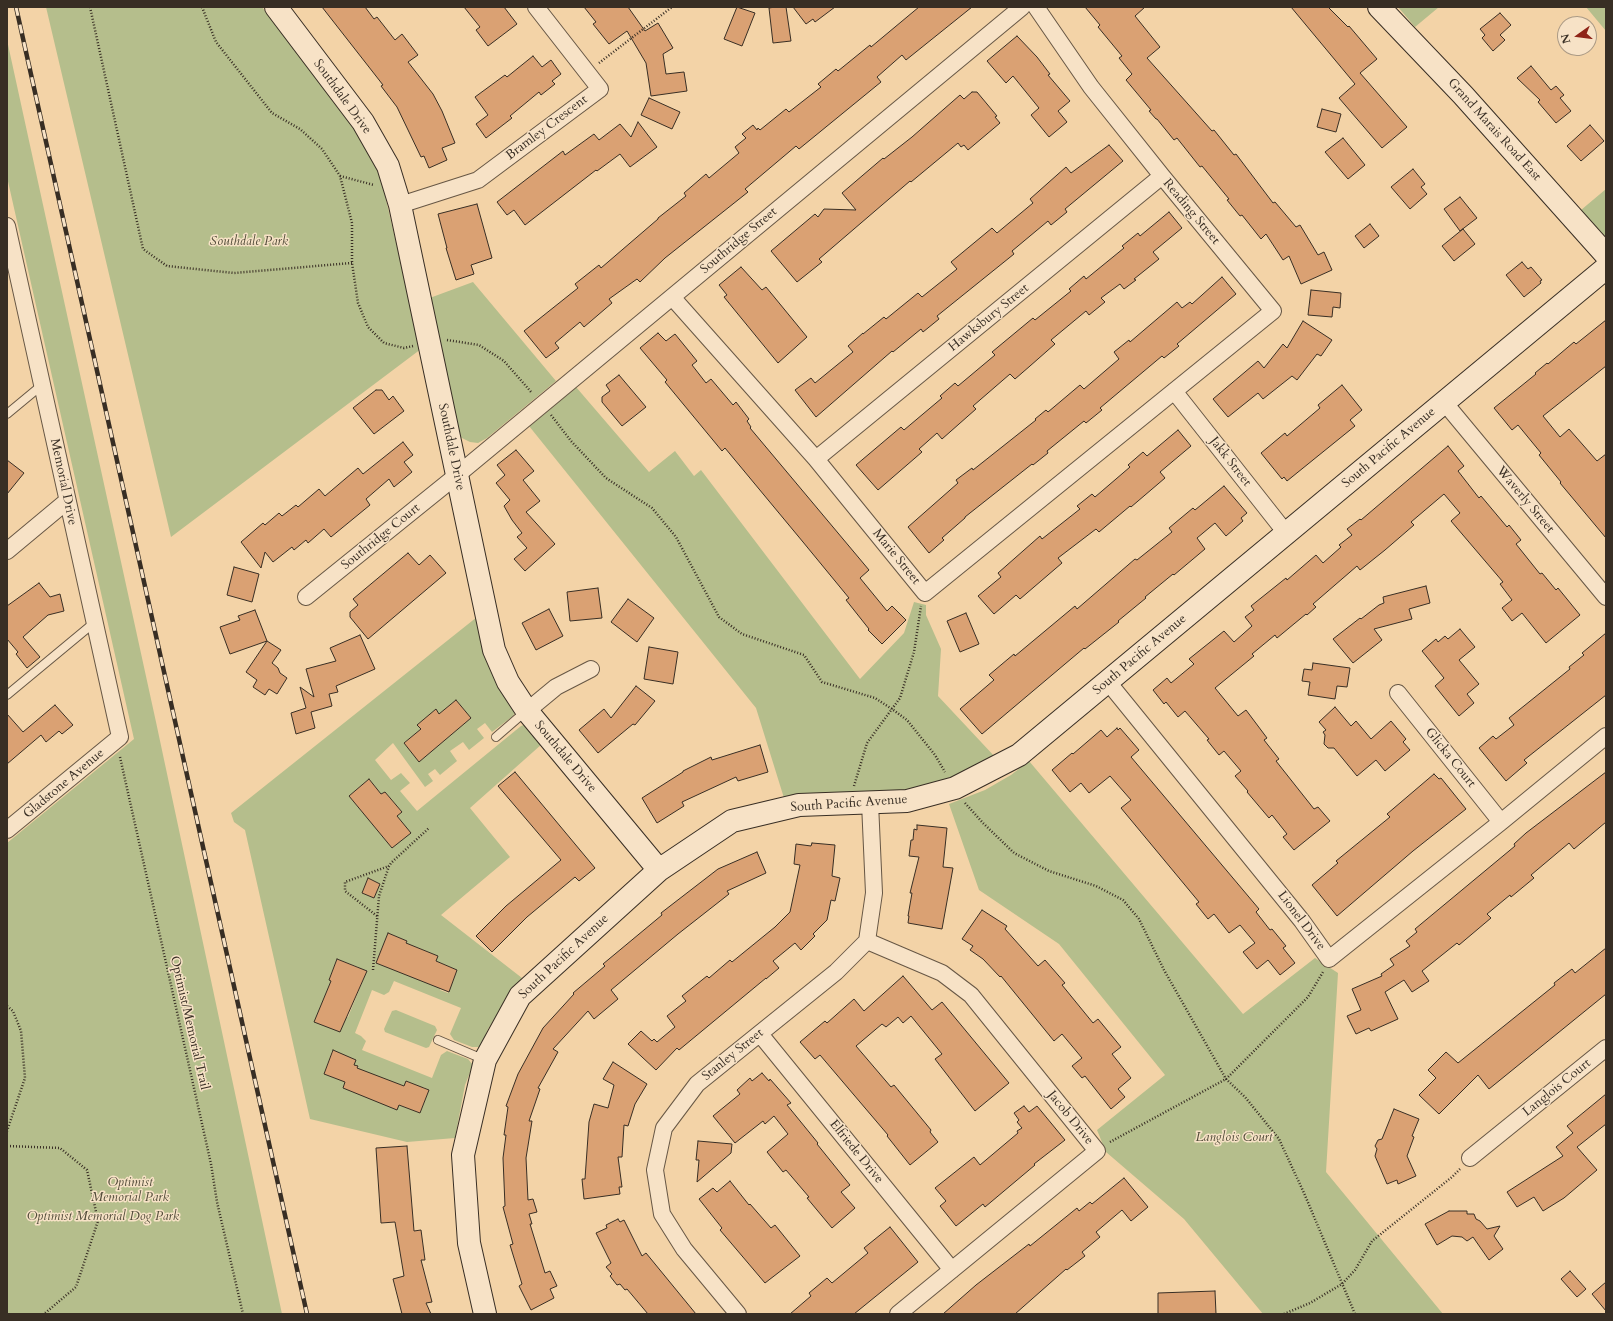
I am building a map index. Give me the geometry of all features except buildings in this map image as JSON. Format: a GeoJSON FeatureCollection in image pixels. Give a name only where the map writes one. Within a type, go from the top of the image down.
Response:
{"type":"FeatureCollection","features":[{"type":"Feature","properties":{"kind":"street","name":"Southdale Drive"},"geometry":{"type":"LineString","coordinates":[[276,7],[283,19],[363,122],[388,166],[400,205],[456,476],[494,650],[508,682],[527,711],[659,870]]}},
{"type":"Feature","properties":{"kind":"street","name":"Bramley Crescent"},"geometry":{"type":"LineString","coordinates":[[400,205],[478,180],[600,89],[536,7]]}},
{"type":"Feature","properties":{"kind":"street","name":"Southridge Street"},"geometry":{"type":"LineString","coordinates":[[456,476],[1022,7]]}},
{"type":"Feature","properties":{"kind":"street","name":"Reading Street"},"geometry":{"type":"LineString","coordinates":[[1036,7],[1091,87],[1162,176],[1273,310],[1174,391]]}},
{"type":"Feature","properties":{"kind":"street","name":"Grand Marais Road East"},"geometry":{"type":"LineString","coordinates":[[1379,7],[1463,95],[1606,255]]}},
{"type":"Feature","properties":{"kind":"street","name":"Hawksbury Street"},"geometry":{"type":"LineString","coordinates":[[816,459],[1162,176]]}},
{"type":"Feature","properties":{"kind":"street","name":"Memorial Drive"},"geometry":{"type":"LineString","coordinates":[[7,226],[13,283],[42,385],[120,737]]}},
{"type":"Feature","properties":{"kind":"street","name":"South Pacific Avenue"},"geometry":{"type":"LineString","coordinates":[[485,1314],[469,1243],[463,1155],[485,1060],[520,996],[659,870],[732,821],[799,805],[870,803],[907,800],[955,788],[1019,755],[1606,268]]}},
{"type":"Feature","properties":{"kind":"street","name":"Marie Street"},"geometry":{"type":"LineString","coordinates":[[672,297],[816,459],[925,593],[1174,391]]}},
{"type":"Feature","properties":{"kind":"street","name":"Jakk Street"},"geometry":{"type":"LineString","coordinates":[[1174,391],[1286,533]]}},
{"type":"Feature","properties":{"kind":"street","name":"Waverly Street"},"geometry":{"type":"LineString","coordinates":[[1444,402],[1606,597]]}},
{"type":"Feature","properties":{"kind":"street","name":"Southridge Court"},"geometry":{"type":"LineString","coordinates":[[306,597],[456,476]]}},
{"type":"Feature","properties":{"kind":"street"},"geometry":{"type":"LineString","coordinates":[[7,551],[67,502]]}},
{"type":"Feature","properties":{"kind":"street"},"geometry":{"type":"LineString","coordinates":[[527,711],[556,687],[591,669]]}},
{"type":"Feature","properties":{"kind":"street","name":"Lionel Drive"},"geometry":{"type":"LineString","coordinates":[[1108,682],[1302,921],[1329,959],[1606,736]]}},
{"type":"Feature","properties":{"kind":"street","name":"Glicka Court"},"geometry":{"type":"LineString","coordinates":[[1398,693],[1501,822]]}},
{"type":"Feature","properties":{"kind":"street","name":"Gladstone Avenue"},"geometry":{"type":"LineString","coordinates":[[7,830],[120,737]]}},
{"type":"Feature","properties":{"kind":"street"},"geometry":{"type":"LineString","coordinates":[[867,941],[874,893],[870,803]]}},
{"type":"Feature","properties":{"kind":"street","name":"Stanley Street"},"geometry":{"type":"LineString","coordinates":[[738,1314],[684,1249],[662,1214],[655,1170],[664,1128],[697,1084],[836,972],[867,941]]}},
{"type":"Feature","properties":{"kind":"street","name":"Jacob Drive"},"geometry":{"type":"LineString","coordinates":[[867,941],[942,973],[971,995],[1097,1151],[898,1314]]}},
{"type":"Feature","properties":{"kind":"street","name":"Elfriede Drive"},"geometry":{"type":"LineString","coordinates":[[760,1034],[952,1270]]}},
{"type":"Feature","properties":{"kind":"street","name":"Langlois Court"},"geometry":{"type":"LineString","coordinates":[[1470,1158],[1606,1048]]}},
{"type":"Feature","properties":{"kind":"lane"},"geometry":{"type":"LineString","coordinates":[[7,414],[42,385]]}},
{"type":"Feature","properties":{"kind":"lane"},"geometry":{"type":"LineString","coordinates":[[7,695],[95,622]]}},
{"type":"Feature","properties":{"kind":"lane"},"geometry":{"type":"LineString","coordinates":[[496,737],[527,711]]}},
{"type":"Feature","properties":{"kind":"lane"},"geometry":{"type":"LineString","coordinates":[[438,1040],[485,1060]]}},
{"type":"Feature","properties":{"kind":"path"},"geometry":{"type":"LineString","coordinates":[[90,7],[143,249],[167,266],[234,273],[352,263]]}},
{"type":"Feature","properties":{"kind":"path"},"geometry":{"type":"LineString","coordinates":[[202,7],[216,42],[272,113],[300,129],[322,149],[340,176],[352,223],[352,263],[358,303],[368,327],[384,343],[404,348],[414,346]]}},
{"type":"Feature","properties":{"kind":"path"},"geometry":{"type":"LineString","coordinates":[[596,66],[672,7]]}},
{"type":"Feature","properties":{"kind":"path"},"geometry":{"type":"LineString","coordinates":[[340,176],[376,186]]}},
{"type":"Feature","properties":{"kind":"path"},"geometry":{"type":"LineString","coordinates":[[442,341],[452,340],[479,344],[504,361],[536,397]]}},
{"type":"Feature","properties":{"kind":"path"},"geometry":{"type":"LineString","coordinates":[[548,411],[571,441],[606,478],[652,508],[676,537],[719,618],[742,634],[804,655],[822,682],[875,698],[892,709],[907,720],[935,755],[946,774]]}},
{"type":"Feature","properties":{"kind":"path"},"geometry":{"type":"LineString","coordinates":[[854,786],[867,743],[900,698],[914,652],[922,604]]}},
{"type":"Feature","properties":{"kind":"path","name":"Optimist/Memorial Trail"},"geometry":{"type":"LineString","coordinates":[[120,737],[119,754],[211,1164],[217,1202],[242,1314]]}},
{"type":"Feature","properties":{"kind":"path"},"geometry":{"type":"LineString","coordinates":[[961,799],[1014,853],[1050,871],[1096,886],[1123,900],[1139,919],[1164,970],[1226,1079],[1245,1097],[1279,1139],[1304,1193],[1355,1314]]}},
{"type":"Feature","properties":{"kind":"path"},"geometry":{"type":"LineString","coordinates":[[373,970],[378,896],[390,863],[429,828]]}},
{"type":"Feature","properties":{"kind":"path"},"geometry":{"type":"LineString","coordinates":[[377,916],[345,891],[345,882],[389,866]]}},
{"type":"Feature","properties":{"kind":"path"},"geometry":{"type":"LineString","coordinates":[[1103,1146],[1226,1079],[1308,997],[1327,966]]}},
{"type":"Feature","properties":{"kind":"path"},"geometry":{"type":"LineString","coordinates":[[7,1006],[13,1011],[21,1031],[25,1078],[7,1131]]}},
{"type":"Feature","properties":{"kind":"path"},"geometry":{"type":"LineString","coordinates":[[7,1146],[60,1148],[86,1170],[98,1221],[76,1287],[44,1314]]}},
{"type":"Feature","properties":{"kind":"path"},"geometry":{"type":"LineString","coordinates":[[1284,1314],[1310,1303],[1342,1284],[1355,1270],[1372,1241],[1452,1177]]}},
{"type":"Feature","properties":{"kind":"green space","name":"Southdale Park"},"geometry":{"type":"Polygon","coordinates":[[[46,7],[262,7],[346,112],[380,174],[421,349],[171,537],[46,7]]]}},
{"type":"Feature","properties":{"kind":"green space"},"geometry":{"type":"Polygon","coordinates":[[[1398,7],[1439,7],[1415,27],[1398,7]]]}},
{"type":"Feature","properties":{"kind":"green space"},"geometry":{"type":"Polygon","coordinates":[[[1586,7],[1606,7],[1606,31],[1597,20],[1597,16],[1594,16],[1586,7]]]}},
{"type":"Feature","properties":{"kind":"green space","name":"Optimist Memorial Park"},"geometry":{"type":"Polygon","coordinates":[[[7,40],[156,722],[282,1314],[7,1314],[7,843],[134,739],[7,177],[7,40]]]}},
{"type":"Feature","properties":{"kind":"green space"},"geometry":{"type":"Polygon","coordinates":[[[1606,189],[1606,235],[1605,236],[1581,210],[1606,189]]]}},
{"type":"Feature","properties":{"kind":"green space"},"geometry":{"type":"Polygon","coordinates":[[[473,282],[556,381],[487,438],[478,443],[470,442],[460,437],[455,427],[427,299],[473,282]]]}},
{"type":"Feature","properties":{"kind":"green space"},"geometry":{"type":"Polygon","coordinates":[[[576,387],[649,472],[675,451],[694,476],[701,470],[860,679],[904,633],[914,602],[926,605],[926,615],[941,649],[938,696],[996,758],[963,775],[920,788],[891,792],[784,798],[756,708],[529,426],[576,387]]]}},
{"type":"Feature","properties":{"kind":"green space"},"geometry":{"type":"Polygon","coordinates":[[[477,617],[516,710],[513,716],[492,732],[485,723],[477,729],[484,738],[469,750],[463,742],[450,751],[457,761],[440,775],[435,769],[428,774],[433,781],[425,787],[393,743],[375,760],[391,780],[401,773],[410,783],[400,791],[417,811],[521,726],[526,724],[542,744],[470,808],[510,857],[441,915],[522,978],[488,1029],[481,1047],[472,1047],[454,1040],[450,1034],[461,1008],[394,981],[389,992],[384,995],[372,990],[355,1033],[366,1041],[362,1050],[432,1078],[441,1055],[447,1051],[468,1059],[473,1065],[465,1085],[455,1138],[407,1142],[310,1119],[245,830],[234,822],[231,813],[477,617]],[[456,700],[439,714],[435,710],[417,725],[421,729],[404,743],[419,761],[471,718],[456,700]],[[369,779],[349,796],[364,814],[368,811],[378,830],[392,848],[410,833],[397,816],[402,812],[385,792],[381,794],[369,779]],[[368,878],[362,893],[374,898],[380,884],[368,878]],[[388,933],[376,963],[441,988],[440,990],[448,993],[457,970],[436,961],[438,956],[416,947],[405,946],[407,941],[388,933]],[[337,959],[329,979],[331,981],[315,1022],[348,1017],[366,973],[358,969],[358,967],[337,959]],[[332,1051],[324,1074],[345,1082],[343,1088],[365,1096],[358,1066],[354,1065],[355,1060],[332,1051]],[[383,1078],[374,1100],[399,1105],[420,1113],[429,1090],[423,1087],[422,1089],[407,1081],[404,1086],[400,1084],[399,1086],[383,1078]]]}},
{"type":"Feature","properties":{"kind":"green space","name":"Langlois Court"},"geometry":{"type":"Polygon","coordinates":[[[1029,761],[1243,1014],[1315,958],[1338,973],[1326,1172],[1443,1314],[1263,1314],[1184,1219],[1106,1152],[1097,1130],[1165,1075],[1059,944],[979,890],[949,804],[985,790],[1011,775],[1029,761]]]}},
{"type":"Feature","properties":{"kind":"green space"},"geometry":{"type":"Polygon","coordinates":[[[396,1010],[435,1026],[437,1030],[429,1047],[426,1048],[385,1032],[384,1029],[392,1011],[396,1010]]]}},
{"type":"Feature","properties":{"kind":"railway"},"geometry":{"type":"LineString","coordinates":[[16,7],[307,1314]]}},
{"type":"Feature","properties":{"kind":"park label","name":"Optimist Memorial Dog Park"},"geometry":{"type":"Point","coordinates":[103,1217]}}]}
